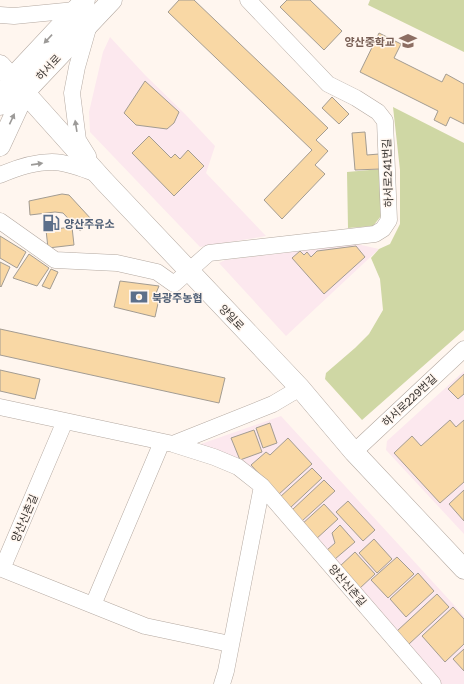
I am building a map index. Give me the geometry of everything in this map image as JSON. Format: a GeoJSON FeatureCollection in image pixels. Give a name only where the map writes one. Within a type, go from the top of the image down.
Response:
{"type":"FeatureCollection","features":[{"type":"Feature","properties":{"kind":"main road","name":"하서로"},"geometry":{"type":"LineString","coordinates":[[0,146],[12,79],[89,24],[112,0]]}},
{"type":"Feature","properties":{"kind":"main road","name":"하서로"},"geometry":{"type":"LineString","coordinates":[[0,105],[12,79],[80,5]]}},
{"type":"Feature","properties":{"kind":"main road","name":"양일로"},"geometry":{"type":"LineString","coordinates":[[12,79],[97,174],[300,388],[354,452],[464,570]]}},
{"type":"Feature","properties":{"kind":"street","name":"하서로241번길"},"geometry":{"type":"LineString","coordinates":[[189,270],[209,253],[375,234],[383,229],[389,220],[385,120],[378,112],[356,98],[328,84],[248,0]]}},
{"type":"Feature","properties":{"kind":"street"},"geometry":{"type":"LineString","coordinates":[[0,15],[14,16],[80,5]]}},
{"type":"Feature","properties":{"kind":"street"},"geometry":{"type":"LineString","coordinates":[[89,24],[77,67],[72,93],[78,140],[97,174]]}},
{"type":"Feature","properties":{"kind":"street"},"geometry":{"type":"LineString","coordinates":[[0,174],[34,164],[52,162],[69,165],[97,174]]}},
{"type":"Feature","properties":{"kind":"street"},"geometry":{"type":"LineString","coordinates":[[0,220],[55,260],[117,263],[157,272],[174,284],[189,270]]}},
{"type":"Feature","properties":{"kind":"street","name":"하서로229번길"},"geometry":{"type":"LineString","coordinates":[[354,452],[464,349]]}},
{"type":"Feature","properties":{"kind":"street"},"geometry":{"type":"LineString","coordinates":[[93,605],[167,443],[274,404],[300,388]]}},
{"type":"Feature","properties":{"kind":"street","name":"양산신촌길"},"geometry":{"type":"LineString","coordinates":[[0,407],[167,443],[214,457],[238,467],[262,486],[433,684]]}},
{"type":"Feature","properties":{"kind":"street","name":"양산신촌길"},"geometry":{"type":"LineString","coordinates":[[65,421],[2,569],[145,626],[230,644]]}},
{"type":"Feature","properties":{"kind":"street"},"geometry":{"type":"LineString","coordinates":[[222,684],[226,671],[230,644],[262,486]]}},
{"type":"Feature","properties":{"kind":"shaded area"},"geometry":{"type":"Polygon","coordinates":[[[110,37],[215,146],[206,173],[266,236],[200,247],[90,132],[89,112],[103,52],[110,37]]]}},
{"type":"Feature","properties":{"kind":"shaded area"},"geometry":{"type":"Polygon","coordinates":[[[357,244],[379,249],[286,336],[219,263],[225,260],[357,244]]]}},
{"type":"Feature","properties":{"kind":"shaded area"},"geometry":{"type":"Polygon","coordinates":[[[464,371],[464,534],[386,450],[387,441],[464,371]]]}},
{"type":"Feature","properties":{"kind":"shaded area"},"geometry":{"type":"Polygon","coordinates":[[[281,416],[464,616],[464,684],[440,684],[248,467],[198,445],[281,416]]]}},
{"type":"Feature","properties":{"kind":"green space"},"geometry":{"type":"Polygon","coordinates":[[[370,0],[464,0],[464,52],[368,5],[370,0]]]}},
{"type":"Feature","properties":{"kind":"green space"},"geometry":{"type":"Polygon","coordinates":[[[393,107],[464,143],[464,330],[362,420],[325,379],[326,373],[369,334],[383,310],[380,279],[371,258],[379,249],[390,244],[400,224],[400,170],[393,107]]]}},
{"type":"Feature","properties":{"kind":"green space"},"geometry":{"type":"Polygon","coordinates":[[[381,169],[381,216],[373,226],[348,228],[347,172],[381,169]]]}},
{"type":"Feature","properties":{"kind":"building"},"geometry":{"type":"Polygon","coordinates":[[[179,0],[194,0],[328,128],[316,140],[328,151],[315,165],[325,174],[282,219],[264,200],[312,150],[168,12],[179,0]]]}},
{"type":"Feature","properties":{"kind":"building"},"geometry":{"type":"Polygon","coordinates":[[[287,0],[310,0],[342,31],[324,50],[280,7],[287,0]]]}},
{"type":"Feature","properties":{"kind":"building"},"geometry":{"type":"Polygon","coordinates":[[[379,33],[401,44],[394,58],[442,82],[446,74],[464,84],[464,124],[450,117],[446,126],[434,120],[438,111],[360,72],[379,33]]]}},
{"type":"Feature","properties":{"kind":"building"},"geometry":{"type":"Polygon","coordinates":[[[145,81],[179,112],[174,123],[167,129],[136,125],[124,113],[145,81]]]}},
{"type":"Feature","properties":{"kind":"building"},"geometry":{"type":"Polygon","coordinates":[[[332,97],[349,114],[339,124],[322,108],[332,97]]]}},
{"type":"Feature","properties":{"kind":"building"},"geometry":{"type":"Polygon","coordinates":[[[365,132],[367,155],[379,154],[380,169],[355,170],[352,133],[365,132]]]}},
{"type":"Feature","properties":{"kind":"building"},"geometry":{"type":"Polygon","coordinates":[[[149,136],[171,158],[175,154],[180,159],[188,150],[204,166],[174,196],[132,153],[149,136]]]}},
{"type":"Feature","properties":{"kind":"building"},"geometry":{"type":"Polygon","coordinates":[[[62,194],[69,195],[92,220],[80,231],[63,213],[55,212],[30,215],[29,201],[62,194]]]}},
{"type":"Feature","properties":{"kind":"building"},"geometry":{"type":"Polygon","coordinates":[[[72,227],[74,245],[48,248],[46,230],[72,227]]]}},
{"type":"Feature","properties":{"kind":"building"},"geometry":{"type":"Polygon","coordinates":[[[0,236],[26,252],[17,268],[0,258],[0,236]]]}},
{"type":"Feature","properties":{"kind":"building"},"geometry":{"type":"Polygon","coordinates":[[[356,246],[365,257],[324,294],[292,258],[300,251],[304,255],[307,252],[311,257],[317,251],[356,246]]]}},
{"type":"Feature","properties":{"kind":"building"},"geometry":{"type":"Polygon","coordinates":[[[29,254],[49,268],[37,286],[13,278],[29,254]]]}},
{"type":"Feature","properties":{"kind":"building"},"geometry":{"type":"Polygon","coordinates":[[[0,262],[10,267],[1,287],[0,286],[0,262]]]}},
{"type":"Feature","properties":{"kind":"building"},"geometry":{"type":"Polygon","coordinates":[[[51,269],[58,272],[50,289],[42,286],[51,269]]]}},
{"type":"Feature","properties":{"kind":"building"},"geometry":{"type":"Polygon","coordinates":[[[120,281],[159,286],[154,298],[159,299],[155,317],[114,307],[120,281]]]}},
{"type":"Feature","properties":{"kind":"building"},"geometry":{"type":"Polygon","coordinates":[[[0,329],[225,378],[219,403],[0,355],[0,329]]]}},
{"type":"Feature","properties":{"kind":"building"},"geometry":{"type":"Polygon","coordinates":[[[0,370],[40,379],[35,399],[0,391],[0,370]]]}},
{"type":"Feature","properties":{"kind":"building"},"geometry":{"type":"Polygon","coordinates":[[[464,374],[464,394],[458,399],[448,389],[464,374]]]}},
{"type":"Feature","properties":{"kind":"building"},"geometry":{"type":"Polygon","coordinates":[[[450,420],[456,427],[464,420],[464,482],[440,503],[394,453],[412,436],[421,446],[450,420]]]}},
{"type":"Feature","properties":{"kind":"building"},"geometry":{"type":"Polygon","coordinates":[[[270,423],[277,443],[263,448],[256,428],[270,423]]]}},
{"type":"Feature","properties":{"kind":"building"},"geometry":{"type":"Polygon","coordinates":[[[254,430],[262,452],[240,460],[231,438],[254,430]]]}},
{"type":"Feature","properties":{"kind":"building"},"geometry":{"type":"Polygon","coordinates":[[[288,438],[312,464],[278,495],[251,465],[266,452],[270,455],[288,438]]]}},
{"type":"Feature","properties":{"kind":"building"},"geometry":{"type":"Polygon","coordinates":[[[312,468],[322,478],[290,508],[280,497],[312,468]]]}},
{"type":"Feature","properties":{"kind":"building"},"geometry":{"type":"Polygon","coordinates":[[[324,480],[335,491],[302,521],[292,510],[324,480]]]}},
{"type":"Feature","properties":{"kind":"building"},"geometry":{"type":"Polygon","coordinates":[[[464,490],[464,521],[449,504],[464,490]]]}},
{"type":"Feature","properties":{"kind":"building"},"geometry":{"type":"Polygon","coordinates":[[[348,501],[375,530],[363,541],[336,512],[348,501]]]}},
{"type":"Feature","properties":{"kind":"building"},"geometry":{"type":"Polygon","coordinates":[[[324,504],[338,519],[315,540],[301,525],[324,504]]]}},
{"type":"Feature","properties":{"kind":"building"},"geometry":{"type":"Polygon","coordinates":[[[340,525],[355,542],[335,559],[327,550],[335,543],[332,533],[340,525]]]}},
{"type":"Feature","properties":{"kind":"building"},"geometry":{"type":"Polygon","coordinates":[[[374,539],[392,559],[377,573],[359,553],[374,539]]]}},
{"type":"Feature","properties":{"kind":"building"},"geometry":{"type":"Polygon","coordinates":[[[355,552],[375,574],[359,589],[339,567],[355,552]]]}},
{"type":"Feature","properties":{"kind":"building"},"geometry":{"type":"Polygon","coordinates":[[[397,557],[414,574],[388,598],[371,580],[397,557]]]}},
{"type":"Feature","properties":{"kind":"building"},"geometry":{"type":"Polygon","coordinates":[[[418,573],[434,591],[406,617],[390,599],[418,573]]]}},
{"type":"Feature","properties":{"kind":"building"},"geometry":{"type":"Polygon","coordinates":[[[437,594],[449,607],[409,644],[397,631],[437,594]]]}},
{"type":"Feature","properties":{"kind":"building"},"geometry":{"type":"Polygon","coordinates":[[[453,607],[464,619],[464,644],[445,662],[422,636],[453,607]]]}},
{"type":"Feature","properties":{"kind":"building"},"geometry":{"type":"Polygon","coordinates":[[[464,649],[464,671],[453,659],[464,649]]]}},
{"type":"Feature","properties":{"kind":"place","name":"양산중학교"},"geometry":{"type":"Point","coordinates":[408,41]}},
{"type":"Feature","properties":{"kind":"place","name":"양산주유소"},"geometry":{"type":"Point","coordinates":[51,223]}},
{"type":"Feature","properties":{"kind":"place","name":"북광주농협"},"geometry":{"type":"Point","coordinates":[139,297]}}]}
